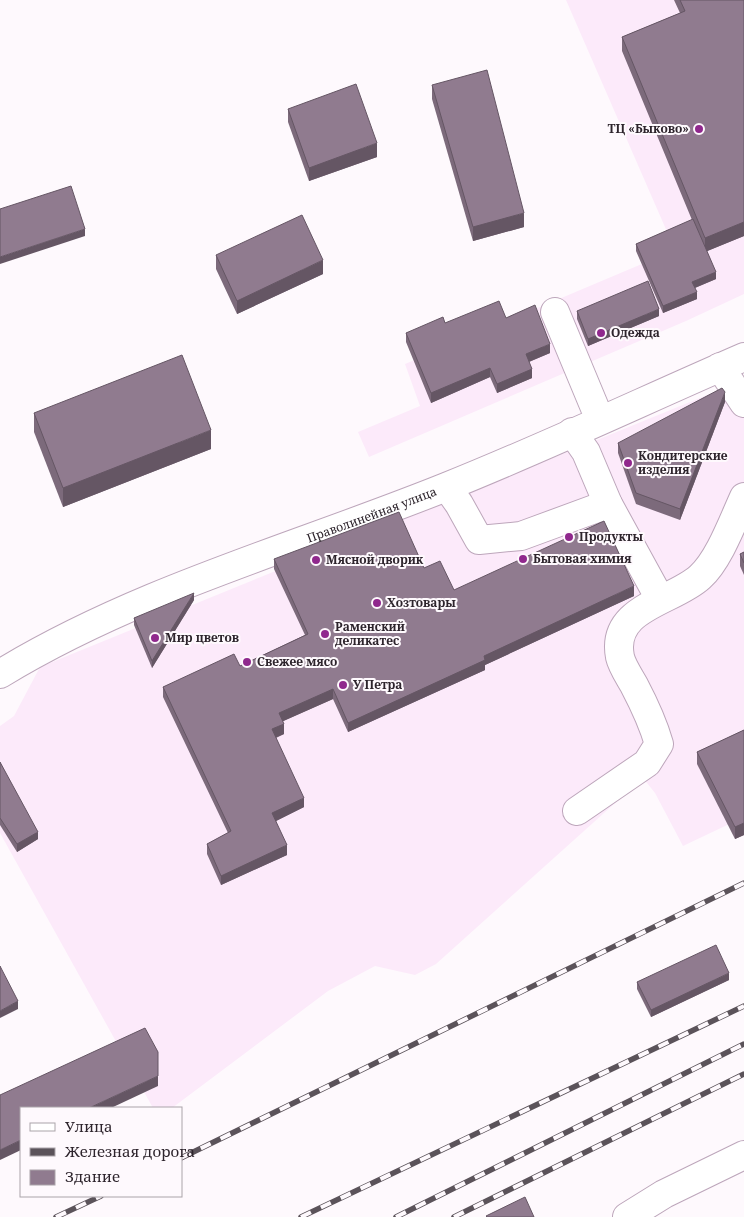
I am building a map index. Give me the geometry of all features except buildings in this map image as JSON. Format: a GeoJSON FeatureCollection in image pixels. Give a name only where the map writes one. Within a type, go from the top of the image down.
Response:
{"type":"FeatureCollection","features":[{"type":"Feature","properties":{"kind":"main road"},"geometry":{"type":"LineString","coordinates":[[555,312],[600,420]]}},
{"type":"Feature","properties":{"kind":"main road"},"geometry":{"type":"LineString","coordinates":[[732,362],[744,403]]}},
{"type":"Feature","properties":{"kind":"main road","name":"Праволинейная улица"},"geometry":{"type":"LineString","coordinates":[[0,674],[46,646],[131,606],[447,487],[732,362]]}},
{"type":"Feature","properties":{"kind":"main road"},"geometry":{"type":"LineString","coordinates":[[572,432],[586,452],[608,504],[660,600]]}},
{"type":"Feature","properties":{"kind":"main road"},"geometry":{"type":"LineString","coordinates":[[447,487],[479,540],[521,536],[608,504]]}},
{"type":"Feature","properties":{"kind":"main road"},"geometry":{"type":"LineString","coordinates":[[577,811],[647,763],[659,744],[647,710],[620,658],[620,639],[628,622],[644,608],[700,577],[712,560],[744,497]]}},
{"type":"Feature","properties":{"kind":"main road"},"geometry":{"type":"LineString","coordinates":[[627,1217],[664,1194],[744,1155]]}},
{"type":"Feature","properties":{"kind":"shaded area"},"geometry":{"type":"Polygon","coordinates":[[[566,0],[744,0],[744,294],[686,321],[369,457],[358,432],[420,406],[405,364],[675,250],[566,0]]]}},
{"type":"Feature","properties":{"kind":"shaded area"},"geometry":{"type":"Polygon","coordinates":[[[744,380],[744,817],[683,846],[655,793],[643,778],[436,964],[415,975],[375,966],[328,991],[173,1107],[152,1107],[0,833],[0,726],[14,716],[40,667],[744,380]]]}},
{"type":"Feature","properties":{"kind":"railway"},"geometry":{"type":"LineString","coordinates":[[182,1158],[744,883]]}},
{"type":"Feature","properties":{"kind":"railway"},"geometry":{"type":"LineString","coordinates":[[301,1217],[744,1006]]}},
{"type":"Feature","properties":{"kind":"railway"},"geometry":{"type":"LineString","coordinates":[[396,1217],[744,1044]]}},
{"type":"Feature","properties":{"kind":"railway"},"geometry":{"type":"LineString","coordinates":[[454,1217],[744,1074]]}},
{"type":"Feature","properties":{"kind":"railway"},"geometry":{"type":"LineString","coordinates":[[56,1217],[99,1197]]}},
{"type":"Feature","properties":{"kind":"place","name":"ТЦ «Быково»"},"geometry":{"type":"Point","coordinates":[699,129]}},
{"type":"Feature","properties":{"kind":"place","name":"Одежда"},"geometry":{"type":"Point","coordinates":[601,333]}},
{"type":"Feature","properties":{"kind":"place","name":"Кондитерские изделия"},"geometry":{"type":"Point","coordinates":[628,463]}},
{"type":"Feature","properties":{"kind":"place","name":"Продукты"},"geometry":{"type":"Point","coordinates":[569,537]}},
{"type":"Feature","properties":{"kind":"place","name":"Бытовая химия"},"geometry":{"type":"Point","coordinates":[523,559]}},
{"type":"Feature","properties":{"kind":"place","name":"Мясной дворик"},"geometry":{"type":"Point","coordinates":[316,560]}},
{"type":"Feature","properties":{"kind":"place","name":"Хозтовары"},"geometry":{"type":"Point","coordinates":[377,603]}},
{"type":"Feature","properties":{"kind":"place","name":"Раменский деликатес"},"geometry":{"type":"Point","coordinates":[325,634]}},
{"type":"Feature","properties":{"kind":"place","name":"Мир цветов"},"geometry":{"type":"Point","coordinates":[155,638]}},
{"type":"Feature","properties":{"kind":"place","name":"Свежее мясо"},"geometry":{"type":"Point","coordinates":[247,662]}},
{"type":"Feature","properties":{"kind":"place","name":"У Петра"},"geometry":{"type":"Point","coordinates":[343,685]}}]}
